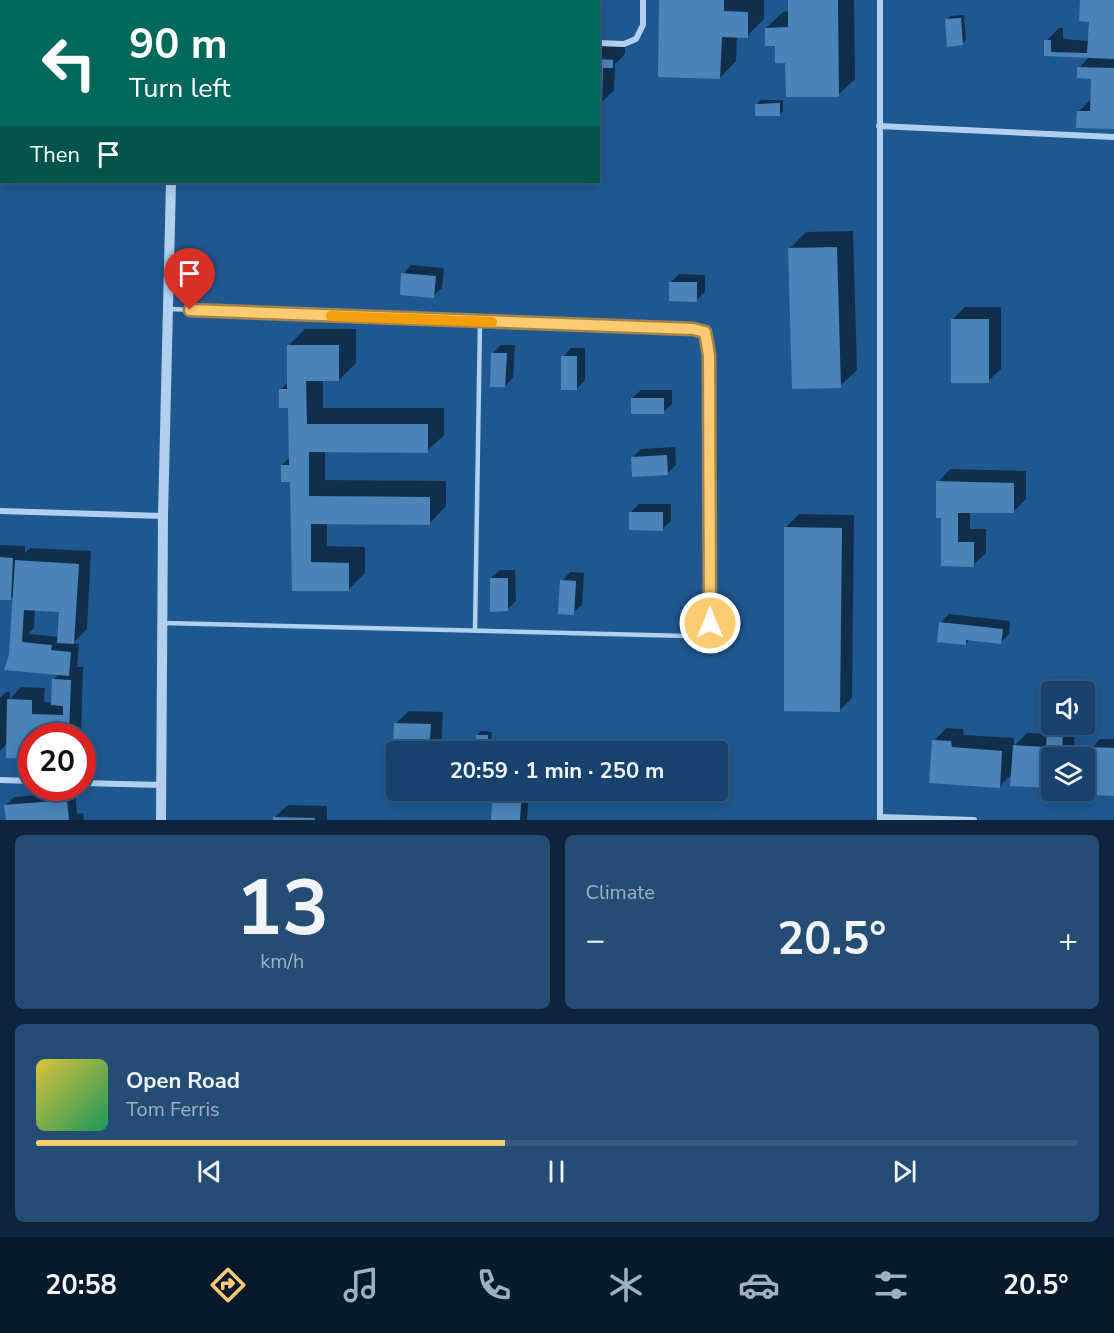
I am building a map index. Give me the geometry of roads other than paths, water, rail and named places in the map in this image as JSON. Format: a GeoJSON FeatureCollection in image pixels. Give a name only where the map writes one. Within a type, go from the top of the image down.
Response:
{"type":"FeatureCollection","features":[{"type":"Feature","properties":{"kind":"street"},"geometry":{"type":"LineString","coordinates":[[600,43],[624,44],[636,39],[643,25],[644,0]]}},
{"type":"Feature","properties":{"kind":"street"},"geometry":{"type":"LineString","coordinates":[[880,0],[880,819],[974,820]]}},
{"type":"Feature","properties":{"kind":"street"},"geometry":{"type":"LineString","coordinates":[[879,126],[1114,138]]}},
{"type":"Feature","properties":{"kind":"street"},"geometry":{"type":"LineString","coordinates":[[161,820],[163,516],[171,183]]}},
{"type":"Feature","properties":{"kind":"street"},"geometry":{"type":"LineString","coordinates":[[0,511],[163,516]]}},
{"type":"Feature","properties":{"kind":"street"},"geometry":{"type":"LineString","coordinates":[[0,780],[18,781]]}},
{"type":"Feature","properties":{"kind":"street"},"geometry":{"type":"LineString","coordinates":[[96,783],[161,785]]}},
{"type":"Feature","properties":{"kind":"lane"},"geometry":{"type":"LineString","coordinates":[[162,623],[687,636],[703,633],[710,623],[709,355],[705,332],[693,329],[168,309]]}},
{"type":"Feature","properties":{"kind":"lane"},"geometry":{"type":"LineString","coordinates":[[475,630],[480,321]]}}]}
